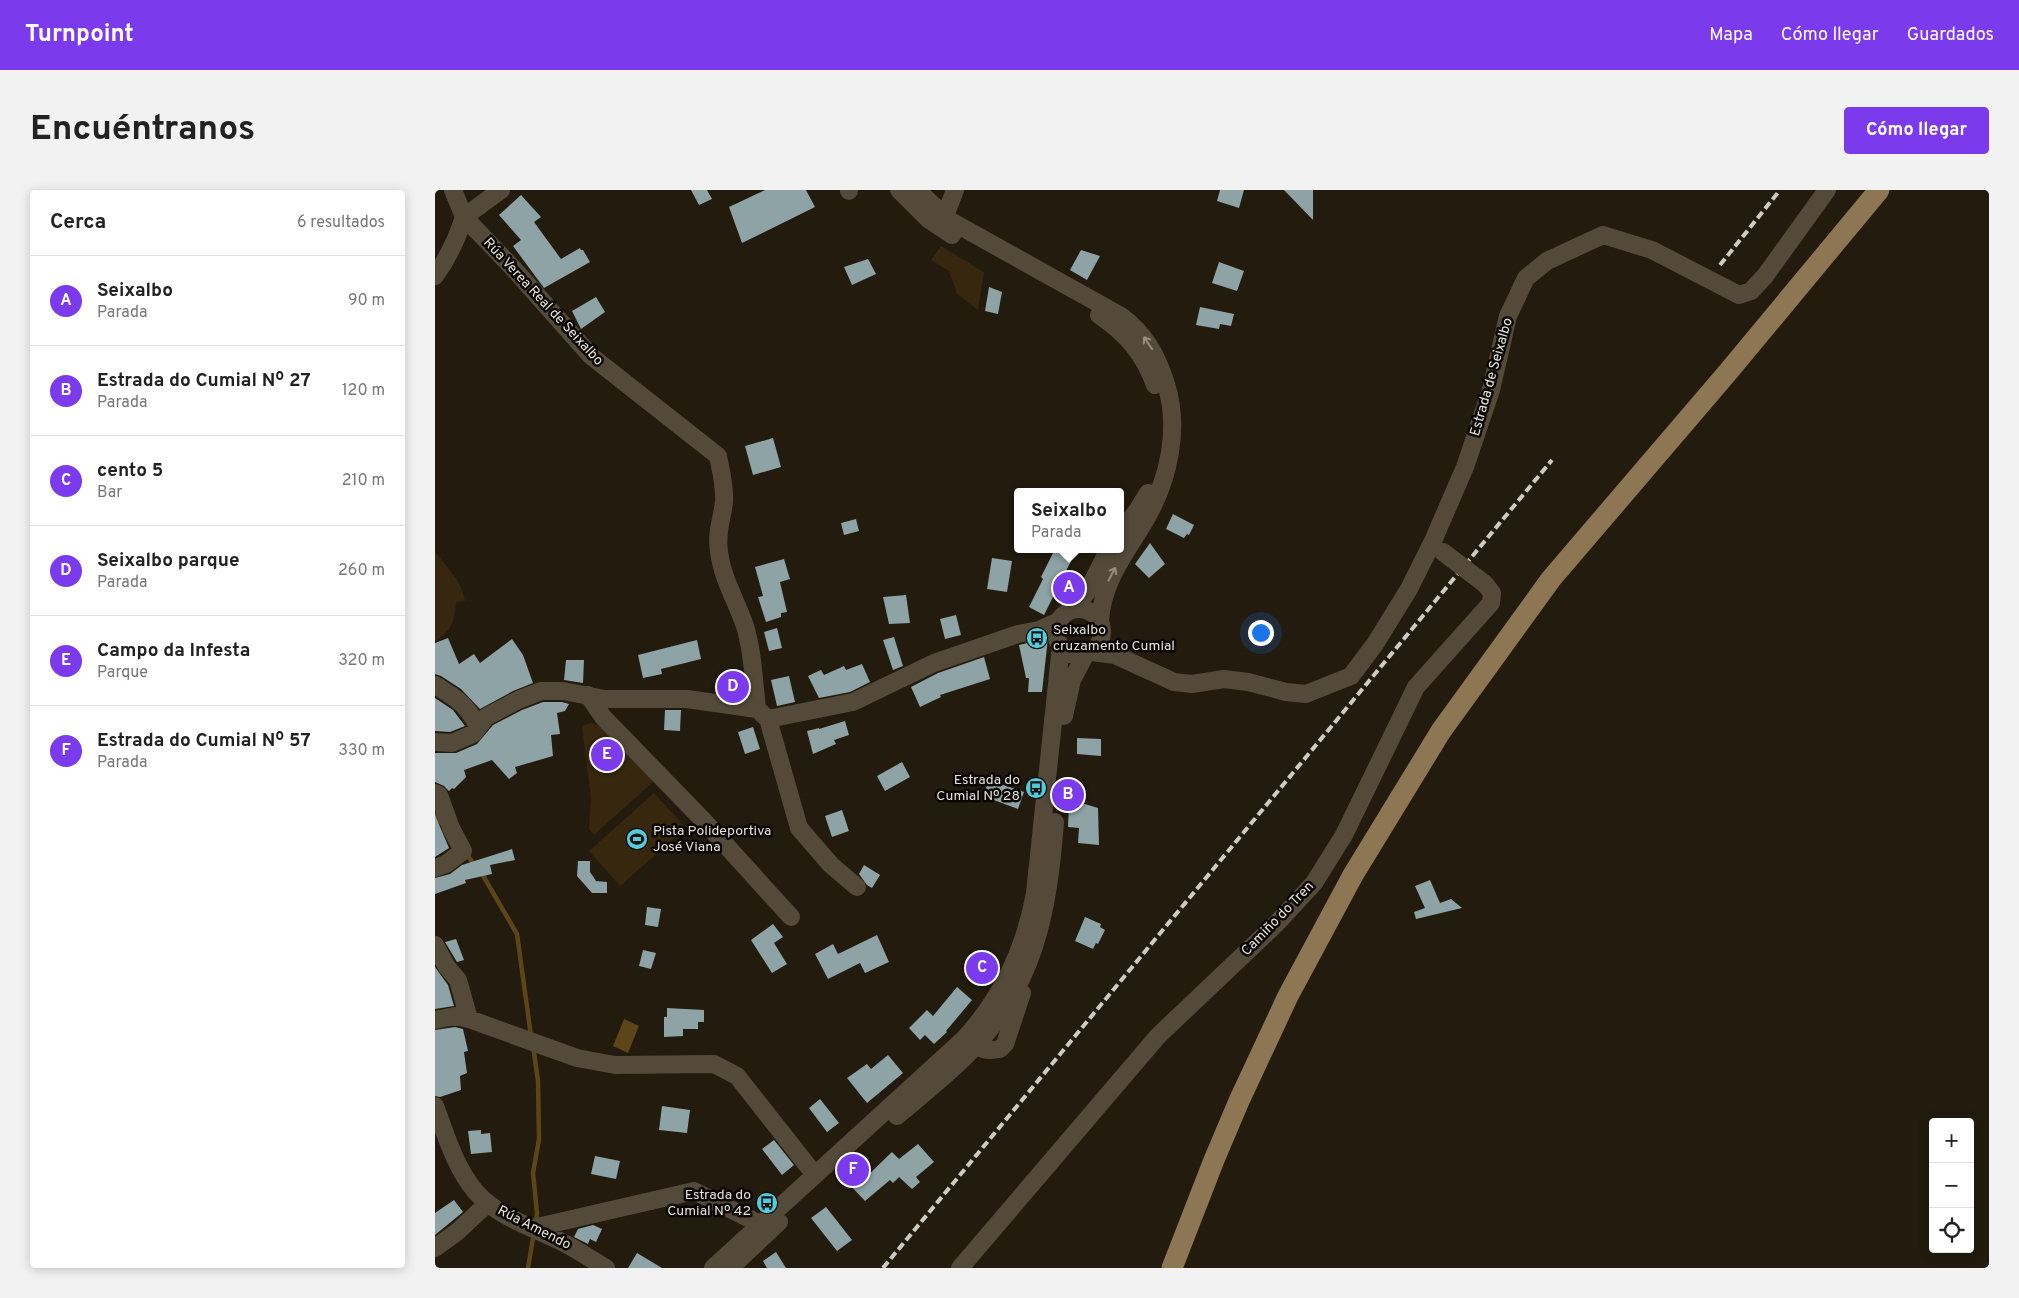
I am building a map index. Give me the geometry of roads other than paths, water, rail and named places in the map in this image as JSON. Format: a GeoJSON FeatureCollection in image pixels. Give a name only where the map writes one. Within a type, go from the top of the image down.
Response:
{"type":"FeatureCollection","features":[{"type":"Feature","properties":{"kind":"main road"},"geometry":{"type":"LineString","coordinates":[[1172,1268],[1239,1101],[1288,996],[1353,875],[1441,732],[1551,579],[1728,372],[1879,190]]}},
{"type":"Feature","properties":{"kind":"street","name":"Rúa Verea Real de Seixalbo"},"geometry":{"type":"LineString","coordinates":[[453,190],[463,217],[512,267],[557,320],[599,364],[718,456],[724,488],[717,534],[719,557],[725,579],[745,626],[763,714]]}},
{"type":"Feature","properties":{"kind":"street"},"geometry":{"type":"LineString","coordinates":[[435,276],[447,258],[458,235],[463,217],[501,190]]}},
{"type":"Feature","properties":{"kind":"street"},"geometry":{"type":"LineString","coordinates":[[899,190],[928,219],[945,231],[1088,308],[1116,326],[1131,341],[1141,355],[1151,375],[1161,404],[1163,419],[1162,446],[1159,462],[1150,488],[1137,511],[1124,527]]}},
{"type":"Feature","properties":{"kind":"street"},"geometry":{"type":"LineString","coordinates":[[908,190],[925,206],[941,213],[1121,316],[1134,326],[1149,343],[1161,368],[1171,410],[1171,450],[1167,470],[1158,495],[1147,517],[1112,574],[1105,589],[1097,647],[1088,653],[1072,680],[1066,702],[1048,892],[1040,930],[1025,974],[1021,998],[1005,1044],[1000,1049],[992,1050],[975,1043]]}},
{"type":"Feature","properties":{"kind":"street"},"geometry":{"type":"LineString","coordinates":[[917,190],[941,213]]}},
{"type":"Feature","properties":{"kind":"street"},"geometry":{"type":"LineString","coordinates":[[941,213],[955,190]]}},
{"type":"Feature","properties":{"kind":"street","name":"Estrada de Seixalbo"},"geometry":{"type":"LineString","coordinates":[[1115,655],[1174,682],[1192,684],[1224,679],[1248,682],[1286,692],[1307,694],[1351,676],[1375,644],[1438,546],[1491,390],[1508,316],[1526,278],[1547,261],[1603,235],[1652,250],[1739,295],[1751,291],[1765,276],[1827,190]]}},
{"type":"Feature","properties":{"kind":"street","name":"Camiño do Tren"},"geometry":{"type":"LineString","coordinates":[[960,1268],[1158,1036],[1277,923],[1314,883],[1344,835],[1416,687],[1491,603],[1492,593],[1485,584],[1438,546]]}},
{"type":"Feature","properties":{"kind":"street"},"geometry":{"type":"LineString","coordinates":[[1073,610],[1087,592],[1107,553]]}},
{"type":"Feature","properties":{"kind":"street"},"geometry":{"type":"LineString","coordinates":[[994,1019],[1016,978],[1026,952],[1039,864],[1053,633],[1063,615],[1073,610],[1083,609],[1090,611],[1101,627],[1115,655]]}},
{"type":"Feature","properties":{"kind":"street"},"geometry":{"type":"LineString","coordinates":[[435,742],[452,743],[473,734],[486,716],[541,691],[563,691],[605,699],[687,699],[763,714],[853,702],[935,663],[1018,634],[1053,633],[1072,654],[1115,655]]}},
{"type":"Feature","properties":{"kind":"street"},"geometry":{"type":"LineString","coordinates":[[435,685],[453,696],[468,709],[478,726]]}},
{"type":"Feature","properties":{"kind":"street"},"geometry":{"type":"LineString","coordinates":[[588,695],[603,717],[703,820],[791,917]]}},
{"type":"Feature","properties":{"kind":"street"},"geometry":{"type":"LineString","coordinates":[[763,714],[799,828],[831,865],[857,887]]}},
{"type":"Feature","properties":{"kind":"street"},"geometry":{"type":"LineString","coordinates":[[435,793],[439,795],[451,828],[463,851],[446,864],[435,868]]}},
{"type":"Feature","properties":{"kind":"street"},"geometry":{"type":"LineString","coordinates":[[713,1268],[815,1176],[982,1019],[1001,990],[1021,948],[1031,918]]}},
{"type":"Feature","properties":{"kind":"street"},"geometry":{"type":"LineString","coordinates":[[435,945],[447,967],[458,980],[469,1019]]}},
{"type":"Feature","properties":{"kind":"street"},"geometry":{"type":"LineString","coordinates":[[731,1268],[808,1194],[975,1043],[1025,974]]}},
{"type":"Feature","properties":{"kind":"street"},"geometry":{"type":"LineString","coordinates":[[435,1020],[455,1016],[469,1019],[577,1058],[615,1065],[714,1064],[737,1076],[815,1176]]}},
{"type":"Feature","properties":{"kind":"street"},"geometry":{"type":"LineString","coordinates":[[994,1019],[1003,1022],[1008,1035]]}},
{"type":"Feature","properties":{"kind":"street"},"geometry":{"type":"LineString","coordinates":[[923,1076],[945,1067],[975,1043]]}},
{"type":"Feature","properties":{"kind":"street"},"geometry":{"type":"LineString","coordinates":[[435,1106],[459,1166],[476,1192],[488,1204],[457,1232],[435,1248]]}},
{"type":"Feature","properties":{"kind":"street"},"geometry":{"type":"LineString","coordinates":[[533,1228],[694,1191],[761,1224]]}},
{"type":"Feature","properties":{"kind":"street","name":"Rúa Amendo"},"geometry":{"type":"LineString","coordinates":[[488,1204],[562,1242],[606,1268]]}},
{"type":"Feature","properties":{"kind":"street"},"geometry":{"type":"LineString","coordinates":[[720,1268],[732,1258],[756,1245]]}},
{"type":"Feature","properties":{"kind":"waterway"},"geometry":{"type":"LineString","coordinates":[[435,815],[441,823]]}},
{"type":"Feature","properties":{"kind":"waterway"},"geometry":{"type":"LineString","coordinates":[[465,853],[476,866]]}},
{"type":"Feature","properties":{"kind":"waterway"},"geometry":{"type":"LineString","coordinates":[[481,872],[517,934],[531,1036]]}},
{"type":"Feature","properties":{"kind":"waterway"},"geometry":{"type":"LineString","coordinates":[[533,1046],[538,1081],[539,1139],[533,1173],[537,1213],[536,1222]]}},
{"type":"Feature","properties":{"kind":"waterway"},"geometry":{"type":"LineString","coordinates":[[528,1268],[534,1232]]}},
{"type":"Feature","properties":{"kind":"railway"},"geometry":{"type":"LineString","coordinates":[[1720,265],[1780,190]]}},
{"type":"Feature","properties":{"kind":"railway"},"geometry":{"type":"LineString","coordinates":[[883,1268],[1552,460]]}},
{"type":"Feature","properties":{"kind":"place","name":"Seixalbo"},"geometry":{"type":"Point","coordinates":[1069,588]}},
{"type":"Feature","properties":{"kind":"place","name":"Seixalbo cruzamento Cumial"},"geometry":{"type":"Point","coordinates":[1037,638]}},
{"type":"Feature","properties":{"kind":"place","name":"Seixalbo parque"},"geometry":{"type":"Point","coordinates":[733,687]}},
{"type":"Feature","properties":{"kind":"place","name":"Campo da Infesta"},"geometry":{"type":"Point","coordinates":[607,755]}},
{"type":"Feature","properties":{"kind":"place","name":"Estrada do Cumial Nº 28"},"geometry":{"type":"Point","coordinates":[1036,788]}},
{"type":"Feature","properties":{"kind":"place","name":"Estrada do Cumial Nº 27"},"geometry":{"type":"Point","coordinates":[1068,795]}},
{"type":"Feature","properties":{"kind":"place","name":"Pista Polideportiva José Viana"},"geometry":{"type":"Point","coordinates":[637,839]}},
{"type":"Feature","properties":{"kind":"place","name":"cento 5"},"geometry":{"type":"Point","coordinates":[982,968]}},
{"type":"Feature","properties":{"kind":"place","name":"Estrada do Cumial Nº 57"},"geometry":{"type":"Point","coordinates":[853,1170]}},
{"type":"Feature","properties":{"kind":"place","name":"Estrada do Cumial Nº 42"},"geometry":{"type":"Point","coordinates":[767,1203]}}]}
